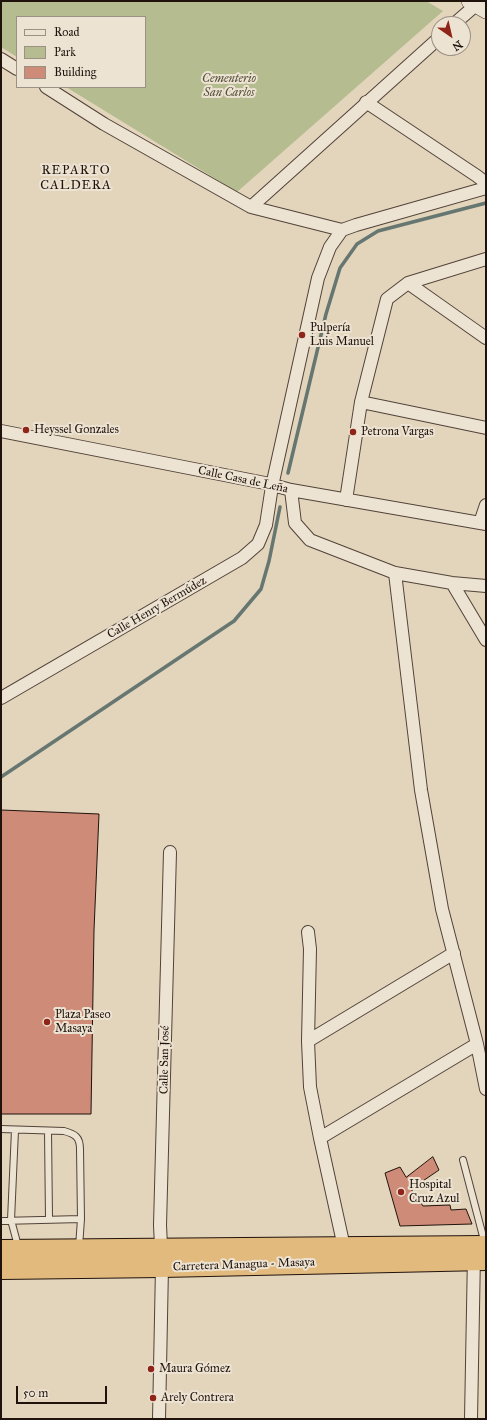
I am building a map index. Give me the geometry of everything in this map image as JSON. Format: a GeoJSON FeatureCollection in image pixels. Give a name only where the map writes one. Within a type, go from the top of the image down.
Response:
{"type":"FeatureCollection","features":[{"type":"Feature","properties":{"kind":"highway","name":"Carretera Managua - Masaya"},"geometry":{"type":"LineString","coordinates":[[162,1258],[344,1247],[481,1251]]}},
{"type":"Feature","properties":{"kind":"highway","name":"Carretera Managua - Masaya"},"geometry":{"type":"LineString","coordinates":[[10,1250],[78,1259]]}},
{"type":"Feature","properties":{"kind":"highway","name":"Carretera Managua - Masaya"},"geometry":{"type":"LineString","coordinates":[[1,1269],[78,1259],[481,1251]]}},
{"type":"Feature","properties":{"kind":"street"},"geometry":{"type":"LineString","coordinates":[[464,16],[477,6]]}},
{"type":"Feature","properties":{"kind":"street"},"geometry":{"type":"LineString","coordinates":[[251,207],[431,45]]}},
{"type":"Feature","properties":{"kind":"street"},"geometry":{"type":"LineString","coordinates":[[1,58],[16,68]]}},
{"type":"Feature","properties":{"kind":"street"},"geometry":{"type":"LineString","coordinates":[[48,88],[104,124],[251,207],[342,230],[486,188]]}},
{"type":"Feature","properties":{"kind":"street"},"geometry":{"type":"LineString","coordinates":[[366,102],[486,183]]}},
{"type":"Feature","properties":{"kind":"street","name":"Calle Henry Bermúdez"},"geometry":{"type":"LineString","coordinates":[[1,698],[242,558],[258,544],[266,524],[272,486],[318,278],[330,247],[342,230]]}},
{"type":"Feature","properties":{"kind":"street"},"geometry":{"type":"LineString","coordinates":[[346,500],[361,402],[387,299],[408,283],[486,259]]}},
{"type":"Feature","properties":{"kind":"street"},"geometry":{"type":"LineString","coordinates":[[408,283],[486,338]]}},
{"type":"Feature","properties":{"kind":"street"},"geometry":{"type":"LineString","coordinates":[[361,402],[486,428]]}},
{"type":"Feature","properties":{"kind":"street","name":"Calle Casa de Leña"},"geometry":{"type":"LineString","coordinates":[[1,431],[265,483],[291,490],[483,523]]}},
{"type":"Feature","properties":{"kind":"street"},"geometry":{"type":"LineString","coordinates":[[291,490],[295,523],[310,540],[395,573],[486,586]]}},
{"type":"Feature","properties":{"kind":"street"},"geometry":{"type":"LineString","coordinates":[[483,523],[486,505]]}},
{"type":"Feature","properties":{"kind":"street"},"geometry":{"type":"LineString","coordinates":[[395,573],[420,790],[442,909],[477,1044],[486,1089]]}},
{"type":"Feature","properties":{"kind":"street"},"geometry":{"type":"LineString","coordinates":[[452,582],[486,640]]}},
{"type":"Feature","properties":{"kind":"street","name":"Calle San José"},"geometry":{"type":"LineString","coordinates":[[159,1419],[162,1258],[160,1225],[170,852]]}},
{"type":"Feature","properties":{"kind":"street"},"geometry":{"type":"LineString","coordinates":[[308,932],[310,949],[308,1041],[310,1087],[344,1247]]}},
{"type":"Feature","properties":{"kind":"street"},"geometry":{"type":"LineString","coordinates":[[308,1041],[454,953]]}},
{"type":"Feature","properties":{"kind":"street"},"geometry":{"type":"LineString","coordinates":[[320,1138],[477,1044]]}},
{"type":"Feature","properties":{"kind":"street"},"geometry":{"type":"LineString","coordinates":[[471,1419],[481,1251]]}},
{"type":"Feature","properties":{"kind":"lane"},"geometry":{"type":"LineString","coordinates":[[1,1129],[71,1133],[77,1137],[80,1142],[81,1219],[78,1259]]}},
{"type":"Feature","properties":{"kind":"lane"},"geometry":{"type":"LineString","coordinates":[[10,1250],[16,1130]]}},
{"type":"Feature","properties":{"kind":"lane"},"geometry":{"type":"LineString","coordinates":[[48,1131],[49,1219]]}},
{"type":"Feature","properties":{"kind":"lane"},"geometry":{"type":"LineString","coordinates":[[463,1160],[481,1251]]}},
{"type":"Feature","properties":{"kind":"lane"},"geometry":{"type":"LineString","coordinates":[[1,1221],[81,1219]]}},
{"type":"Feature","properties":{"kind":"green space","name":"Cementerio San Carlos"},"geometry":{"type":"Polygon","coordinates":[[[1,1],[426,1],[443,11],[437,16],[431,16],[431,22],[237,192],[68,88],[146,88],[146,16],[16,16],[16,56],[1,47],[1,1]]]}},
{"type":"Feature","properties":{"kind":"building","name":"Plaza Paseo Masaya"},"geometry":{"type":"Polygon","coordinates":[[[1,810],[99,814],[94,930],[91,1114],[1,1114],[1,810]]]}},
{"type":"Feature","properties":{"kind":"building","name":"Hospital Cruz Azul"},"geometry":{"type":"Polygon","coordinates":[[[433,1157],[439,1170],[411,1189],[423,1206],[450,1205],[451,1210],[466,1209],[472,1224],[400,1226],[385,1173],[400,1167],[406,1177],[433,1157]]]}},
{"type":"Feature","properties":{"kind":"waterway"},"geometry":{"type":"LineString","coordinates":[[288,473],[326,314],[340,268],[357,244],[378,231],[486,203]]}},
{"type":"Feature","properties":{"kind":"waterway"},"geometry":{"type":"LineString","coordinates":[[1,777],[234,621],[261,589],[269,561],[280,507]]}},
{"type":"Feature","properties":{"kind":"place","name":"Pulpería Luis Manuel"},"geometry":{"type":"Point","coordinates":[302,335]}},
{"type":"Feature","properties":{"kind":"place","name":"Heyssel Gonzales"},"geometry":{"type":"Point","coordinates":[26,430]}},
{"type":"Feature","properties":{"kind":"place","name":"Petrona Vargas"},"geometry":{"type":"Point","coordinates":[353,432]}},
{"type":"Feature","properties":{"kind":"place","name":"Plaza Paseo Masaya"},"geometry":{"type":"Point","coordinates":[47,1022]}},
{"type":"Feature","properties":{"kind":"place","name":"Hospital Cruz Azul"},"geometry":{"type":"Point","coordinates":[401,1192]}},
{"type":"Feature","properties":{"kind":"place","name":"Maura Gómez"},"geometry":{"type":"Point","coordinates":[151,1369]}},
{"type":"Feature","properties":{"kind":"place","name":"Arely Contrera"},"geometry":{"type":"Point","coordinates":[153,1398]}},
{"type":"Feature","properties":{"kind":"district","name":"REPARTO CALDERA"},"geometry":{"type":"Point","coordinates":[76,178]}}]}
